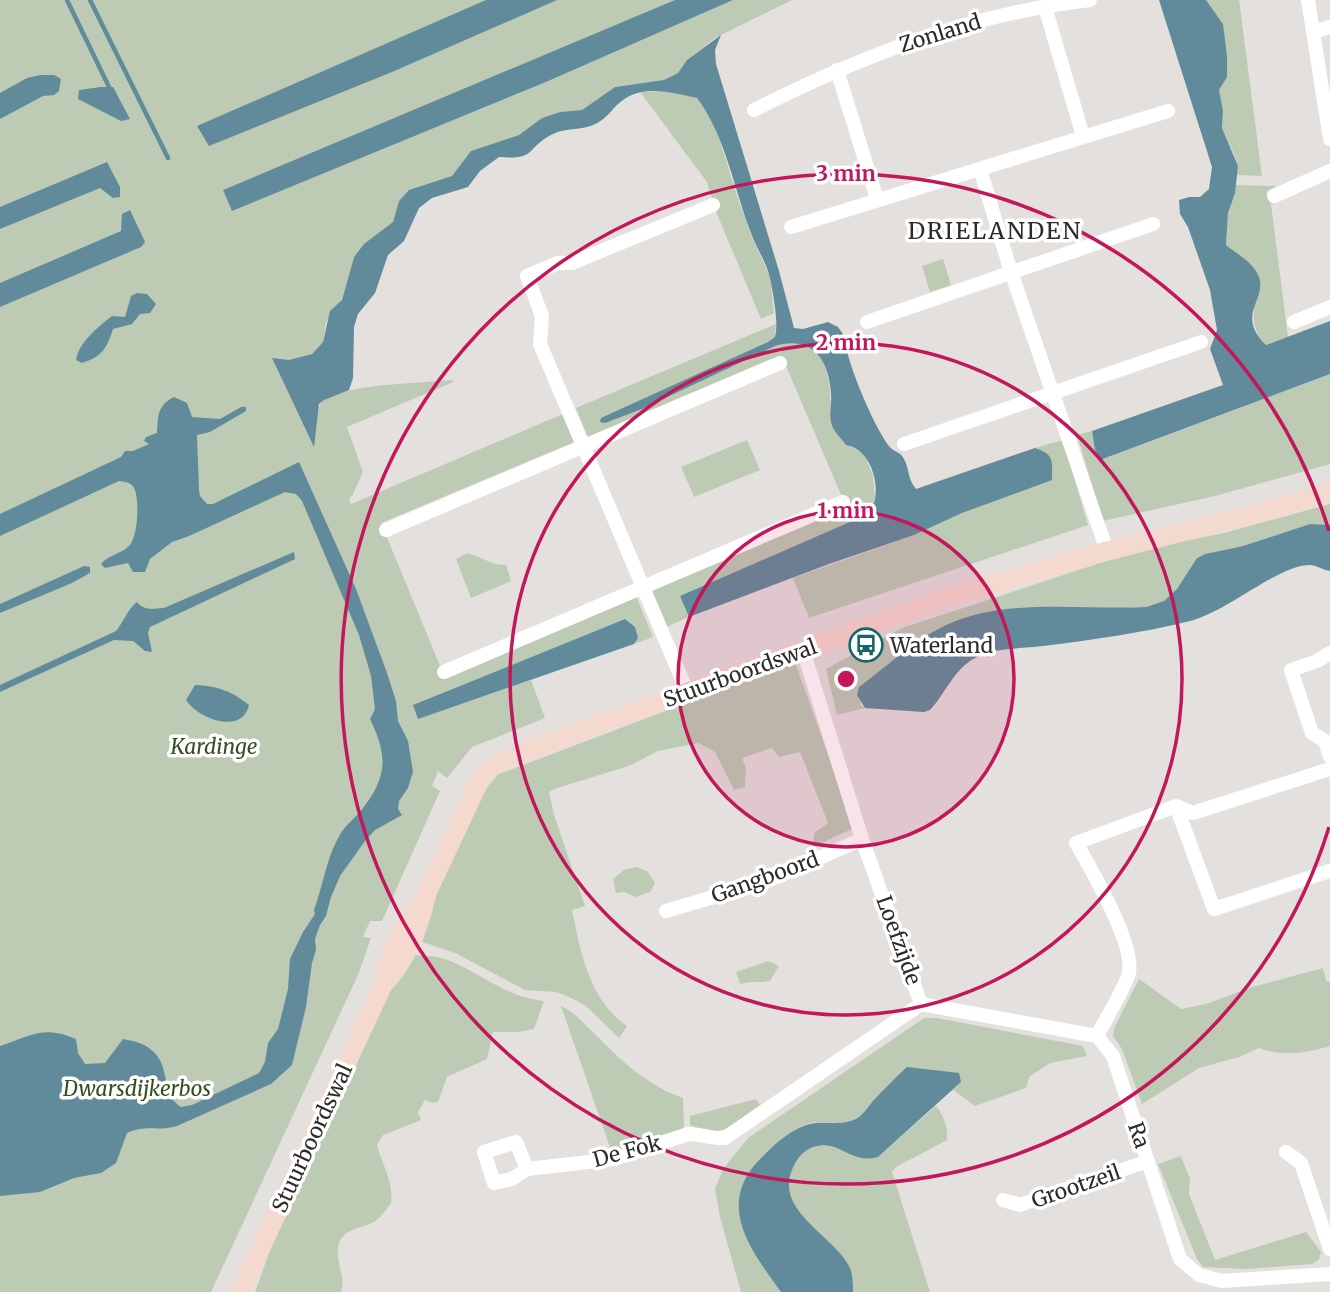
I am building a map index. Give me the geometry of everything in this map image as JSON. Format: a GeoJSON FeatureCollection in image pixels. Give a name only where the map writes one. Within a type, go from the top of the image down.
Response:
{"type":"FeatureCollection","features":[{"type":"Feature","properties":{"kind":"street","name":"Zonland"},"geometry":{"type":"LineString","coordinates":[[754,110],[837,70],[938,32],[995,16],[1090,0]]}},
{"type":"Feature","properties":{"kind":"street"},"geometry":{"type":"LineString","coordinates":[[1308,0],[1330,139]]}},
{"type":"Feature","properties":{"kind":"street"},"geometry":{"type":"LineString","coordinates":[[1045,7],[1083,136]]}},
{"type":"Feature","properties":{"kind":"street"},"geometry":{"type":"LineString","coordinates":[[1313,32],[1330,27]]}},
{"type":"Feature","properties":{"kind":"street"},"geometry":{"type":"LineString","coordinates":[[837,70],[877,199]]}},
{"type":"Feature","properties":{"kind":"street"},"geometry":{"type":"LineString","coordinates":[[790,227],[1168,111]]}},
{"type":"Feature","properties":{"kind":"street"},"geometry":{"type":"LineString","coordinates":[[980,169],[1011,272],[1107,551]]}},
{"type":"Feature","properties":{"kind":"street"},"geometry":{"type":"LineString","coordinates":[[1274,196],[1330,171]]}},
{"type":"Feature","properties":{"kind":"street"},"geometry":{"type":"LineString","coordinates":[[687,691],[540,344],[542,316],[527,276],[558,263],[572,263],[713,205]]}},
{"type":"Feature","properties":{"kind":"street"},"geometry":{"type":"LineString","coordinates":[[867,322],[1153,224]]}},
{"type":"Feature","properties":{"kind":"street"},"geometry":{"type":"LineString","coordinates":[[1294,322],[1330,307]]}},
{"type":"Feature","properties":{"kind":"street"},"geometry":{"type":"LineString","coordinates":[[904,444],[1200,342]]}},
{"type":"Feature","properties":{"kind":"street"},"geometry":{"type":"LineString","coordinates":[[386,530],[780,363]]}},
{"type":"Feature","properties":{"kind":"street","name":"Stuurboordswal"},"geometry":{"type":"LineString","coordinates":[[240,1292],[383,985],[392,976],[408,949],[427,893],[474,792],[493,766],[518,754],[687,691],[950,596],[1330,491]]}},
{"type":"Feature","properties":{"kind":"street"},"geometry":{"type":"LineString","coordinates":[[444,672],[843,502]]}},
{"type":"Feature","properties":{"kind":"street","name":"Loefzijde"},"geometry":{"type":"LineString","coordinates":[[725,1138],[921,1004],[862,839],[803,650]]}},
{"type":"Feature","properties":{"kind":"street"},"geometry":{"type":"LineString","coordinates":[[1330,653],[1317,661],[1290,670],[1312,733],[1325,741],[1330,757]]}},
{"type":"Feature","properties":{"kind":"street"},"geometry":{"type":"LineString","coordinates":[[921,1004],[1097,1036],[1129,973],[1128,950],[1097,878],[1076,843],[1176,806],[1193,813],[1330,769]]}},
{"type":"Feature","properties":{"kind":"street"},"geometry":{"type":"LineString","coordinates":[[1176,806],[1214,909],[1330,871]]}},
{"type":"Feature","properties":{"kind":"street","name":"Gangboord"},"geometry":{"type":"LineString","coordinates":[[666,911],[767,881],[862,839]]}},
{"type":"Feature","properties":{"kind":"street","name":"Ra"},"geometry":{"type":"LineString","coordinates":[[1097,1036],[1113,1056],[1181,1259],[1199,1275],[1222,1286],[1330,1274]]}},
{"type":"Feature","properties":{"kind":"street","name":"De Fok"},"geometry":{"type":"LineString","coordinates":[[527,1169],[614,1159],[688,1135],[725,1138]]}},
{"type":"Feature","properties":{"kind":"street"},"geometry":{"type":"LineString","coordinates":[[1286,1152],[1301,1163],[1330,1249]]}},
{"type":"Feature","properties":{"kind":"street","name":"Grootzeil"},"geometry":{"type":"LineString","coordinates":[[1003,1200],[1020,1205],[1148,1161]]}},
{"type":"Feature","properties":{"kind":"green space","name":"Kardinge"},"geometry":{"type":"Polygon","coordinates":[[[0,0],[718,0],[232,211],[546,82],[733,0],[792,0],[715,38],[687,60],[678,73],[664,80],[615,87],[582,110],[560,112],[542,118],[519,135],[472,151],[452,176],[399,201],[393,222],[354,257],[342,300],[326,322],[323,342],[312,354],[290,360],[318,414],[320,404],[325,399],[351,390],[404,383],[453,382],[347,427],[363,472],[349,498],[351,504],[563,414],[574,442],[381,523],[445,678],[636,596],[653,637],[634,644],[638,638],[625,619],[426,700],[431,714],[531,680],[545,718],[472,747],[447,778],[438,771],[432,786],[440,791],[382,921],[370,921],[363,937],[371,938],[358,975],[211,1292],[0,1292],[0,0]]]}},
{"type":"Feature","properties":{"kind":"green space"},"geometry":{"type":"Polygon","coordinates":[[[1206,0],[1239,0],[1262,176],[1237,175],[1238,166],[1222,128],[1223,111],[1219,90],[1226,77],[1223,24],[1206,0]]]}},
{"type":"Feature","properties":{"kind":"green space"},"geometry":{"type":"Polygon","coordinates":[[[668,91],[697,98],[716,128],[738,199],[770,276],[774,313],[761,319],[717,214],[707,182],[640,92],[668,91]]]}},
{"type":"Feature","properties":{"kind":"green space"},"geometry":{"type":"Polygon","coordinates":[[[1236,185],[1277,186],[1266,192],[1271,204],[1288,337],[1266,345],[1254,324],[1255,301],[1260,284],[1226,245],[1228,213],[1236,185]]]}},
{"type":"Feature","properties":{"kind":"green space"},"geometry":{"type":"Polygon","coordinates":[[[943,259],[951,285],[930,292],[922,266],[943,259]]]}},
{"type":"Feature","properties":{"kind":"green space"},"geometry":{"type":"Polygon","coordinates":[[[776,324],[775,337],[768,342],[600,420],[775,346],[793,343],[807,346],[817,353],[824,364],[830,393],[831,424],[865,455],[873,476],[875,498],[868,514],[680,596],[689,617],[666,627],[651,589],[845,504],[783,359],[776,357],[588,437],[576,408],[776,324]]]}},
{"type":"Feature","properties":{"kind":"green space"},"geometry":{"type":"Polygon","coordinates":[[[1330,374],[1330,464],[1215,496],[1103,521],[1077,435],[1092,431],[1095,450],[1100,460],[1330,374]]]}},
{"type":"Feature","properties":{"kind":"green space"},"geometry":{"type":"Polygon","coordinates":[[[747,440],[760,470],[694,497],[681,467],[747,440]]]}},
{"type":"Feature","properties":{"kind":"green space"},"geometry":{"type":"Polygon","coordinates":[[[1063,440],[1088,525],[809,618],[793,578],[914,535],[962,513],[1046,452],[1035,448],[1063,440]]]}},
{"type":"Feature","properties":{"kind":"green space"},"geometry":{"type":"Polygon","coordinates":[[[1330,504],[1330,525],[1310,524],[1197,558],[1178,589],[1164,601],[1146,607],[1124,608],[878,674],[859,687],[861,705],[865,708],[837,715],[826,669],[902,628],[1100,563],[1330,504]]]}},
{"type":"Feature","properties":{"kind":"green space"},"geometry":{"type":"Polygon","coordinates":[[[468,553],[495,564],[506,565],[511,581],[471,598],[456,559],[468,553]]]}},
{"type":"Feature","properties":{"kind":"green space"},"geometry":{"type":"Polygon","coordinates":[[[795,662],[854,828],[813,847],[814,833],[828,823],[800,752],[779,757],[772,748],[742,758],[746,768],[745,787],[734,790],[715,752],[698,743],[658,751],[629,766],[549,792],[554,815],[585,906],[572,910],[583,959],[604,1003],[627,1026],[619,1038],[586,1006],[569,997],[556,992],[525,990],[455,953],[414,939],[475,801],[494,776],[795,662]]]}},
{"type":"Feature","properties":{"kind":"green space"},"geometry":{"type":"Polygon","coordinates":[[[636,867],[647,871],[655,883],[650,892],[636,897],[624,892],[616,893],[613,879],[624,870],[636,867]]]}},
{"type":"Feature","properties":{"kind":"green space"},"geometry":{"type":"Polygon","coordinates":[[[410,954],[444,958],[517,995],[544,1001],[534,1029],[493,1032],[487,1059],[447,1077],[438,1102],[425,1100],[418,1112],[421,1120],[383,1135],[377,1145],[389,1181],[391,1203],[375,1221],[347,1233],[340,1241],[338,1253],[341,1292],[255,1292],[269,1253],[390,990],[410,954]]]}},
{"type":"Feature","properties":{"kind":"green space"},"geometry":{"type":"Polygon","coordinates":[[[768,961],[779,966],[770,981],[740,984],[736,972],[768,961]]]}},
{"type":"Feature","properties":{"kind":"green space"},"geometry":{"type":"Polygon","coordinates":[[[1323,968],[1326,981],[1330,982],[1330,1046],[1294,1053],[1259,1048],[1239,1057],[1199,1068],[1142,1104],[1122,1049],[1113,1036],[1114,1028],[1139,979],[1181,1009],[1206,1004],[1252,987],[1323,968]]]}},
{"type":"Feature","properties":{"kind":"green space"},"geometry":{"type":"Polygon","coordinates":[[[561,1006],[576,1016],[637,1073],[683,1098],[684,1131],[612,1153],[561,1006]]]}},
{"type":"Feature","properties":{"kind":"green space"},"geometry":{"type":"Polygon","coordinates":[[[924,1018],[937,1018],[1083,1046],[1087,1056],[1050,1063],[1029,1077],[1026,1088],[975,1106],[953,1090],[961,1082],[892,1081],[859,1117],[840,1123],[807,1124],[789,1133],[764,1155],[749,1173],[741,1191],[739,1208],[748,1242],[781,1292],[741,1292],[715,1189],[723,1169],[748,1138],[924,1018]]]}},
{"type":"Feature","properties":{"kind":"green space"},"geometry":{"type":"Polygon","coordinates":[[[756,1099],[760,1105],[728,1128],[712,1131],[690,1125],[690,1116],[756,1099]]]}},
{"type":"Feature","properties":{"kind":"green space"},"geometry":{"type":"Polygon","coordinates":[[[936,1106],[945,1122],[947,1140],[896,1167],[892,1172],[930,1292],[853,1292],[849,1266],[808,1222],[791,1198],[789,1185],[792,1170],[805,1151],[821,1145],[830,1145],[860,1157],[878,1157],[936,1106]]]}},
{"type":"Feature","properties":{"kind":"green space"},"geometry":{"type":"Polygon","coordinates":[[[1181,1156],[1190,1179],[1189,1194],[1215,1260],[1306,1232],[1321,1252],[1319,1260],[1312,1264],[1246,1269],[1203,1267],[1197,1259],[1158,1164],[1181,1156]]]}},
{"type":"Feature","properties":{"kind":"water"},"geometry":{"type":"Polygon","coordinates":[[[486,0],[557,0],[392,72],[209,146],[197,126],[486,0]]]}},
{"type":"Feature","properties":{"kind":"water"},"geometry":{"type":"Polygon","coordinates":[[[675,0],[733,0],[546,82],[232,211],[223,190],[675,0]]]}},
{"type":"Feature","properties":{"kind":"water"},"geometry":{"type":"Polygon","coordinates":[[[1159,0],[1206,0],[1223,24],[1227,77],[1219,90],[1223,111],[1222,128],[1238,166],[1235,193],[1228,213],[1226,245],[1249,263],[1259,277],[1259,293],[1252,316],[1257,334],[1266,345],[1330,321],[1330,374],[1100,460],[1095,450],[1092,431],[1223,385],[1210,349],[1217,330],[1210,290],[1188,227],[1180,214],[1179,200],[1200,197],[1209,189],[1212,167],[1159,0]]]}},
{"type":"Feature","properties":{"kind":"water"},"geometry":{"type":"Polygon","coordinates":[[[721,35],[715,50],[716,64],[794,328],[803,329],[828,322],[838,327],[843,334],[855,376],[874,421],[888,445],[903,457],[916,489],[1035,448],[1049,456],[1052,480],[962,513],[914,535],[689,617],[680,596],[868,514],[876,491],[873,473],[866,458],[854,447],[846,445],[832,425],[827,370],[816,353],[799,344],[775,346],[642,409],[605,423],[600,422],[601,418],[775,337],[776,316],[769,272],[751,233],[715,129],[697,98],[659,91],[631,95],[594,125],[557,133],[520,157],[499,157],[480,171],[468,187],[432,198],[419,208],[404,241],[388,255],[375,293],[358,314],[354,327],[353,378],[349,390],[319,404],[314,447],[272,358],[289,360],[312,354],[323,342],[330,311],[342,300],[354,257],[364,244],[393,222],[399,201],[409,190],[452,176],[471,151],[519,135],[542,118],[560,112],[582,110],[615,87],[664,80],[678,73],[687,60],[721,35]]]}},
{"type":"Feature","properties":{"kind":"water"},"geometry":{"type":"Polygon","coordinates":[[[54,75],[61,79],[59,91],[54,95],[43,96],[0,119],[0,93],[27,78],[54,75]]]}},
{"type":"Feature","properties":{"kind":"water"},"geometry":{"type":"Polygon","coordinates":[[[113,87],[130,119],[121,121],[78,99],[79,90],[113,87]]]}},
{"type":"Feature","properties":{"kind":"water"},"geometry":{"type":"Polygon","coordinates":[[[107,162],[120,187],[120,197],[113,198],[100,188],[0,229],[0,207],[107,162]]]}},
{"type":"Feature","properties":{"kind":"water"},"geometry":{"type":"Polygon","coordinates":[[[130,210],[145,242],[141,247],[0,307],[0,283],[121,231],[122,214],[130,210]]]}},
{"type":"Feature","properties":{"kind":"water"},"geometry":{"type":"Polygon","coordinates":[[[137,293],[147,294],[156,304],[150,313],[140,314],[132,324],[113,329],[106,347],[99,355],[82,363],[76,360],[85,341],[101,325],[112,316],[125,317],[131,296],[137,293]]]}},
{"type":"Feature","properties":{"kind":"water"},"geometry":{"type":"Polygon","coordinates":[[[174,397],[187,403],[192,417],[220,419],[246,407],[246,411],[210,432],[197,435],[199,490],[200,496],[207,504],[213,504],[299,462],[356,589],[387,673],[396,701],[398,721],[408,741],[413,772],[408,788],[399,801],[398,809],[402,815],[375,830],[365,841],[340,876],[331,897],[315,939],[316,950],[306,1007],[292,1065],[271,1084],[177,1126],[127,1133],[116,1163],[101,1173],[74,1178],[40,1192],[0,1196],[0,1046],[38,1033],[65,1035],[76,1039],[78,1053],[85,1064],[105,1063],[123,1039],[141,1044],[153,1051],[160,1060],[173,1099],[181,1107],[192,1105],[259,1073],[265,1062],[268,1043],[278,1029],[288,989],[290,959],[315,914],[332,851],[343,830],[368,801],[380,779],[380,745],[370,719],[375,709],[371,676],[359,635],[302,501],[296,494],[285,492],[172,542],[150,559],[145,572],[133,572],[128,563],[105,568],[101,564],[129,546],[134,535],[137,518],[136,493],[133,486],[126,482],[119,481],[0,536],[0,514],[121,457],[125,451],[133,451],[149,444],[144,441],[146,437],[157,433],[161,408],[174,397]]]}},
{"type":"Feature","properties":{"kind":"water"},"geometry":{"type":"Polygon","coordinates":[[[1310,524],[1330,525],[1330,571],[1312,565],[1283,572],[1220,608],[1190,621],[1117,636],[983,654],[967,663],[930,710],[924,712],[865,708],[857,695],[859,687],[903,652],[951,623],[973,615],[1021,608],[1146,607],[1164,601],[1177,589],[1197,558],[1310,524]]]}},
{"type":"Feature","properties":{"kind":"water"},"geometry":{"type":"Polygon","coordinates":[[[294,552],[295,559],[150,627],[148,633],[152,652],[145,651],[133,641],[114,640],[0,692],[0,685],[116,631],[137,602],[146,608],[164,608],[294,552]]]}},
{"type":"Feature","properties":{"kind":"water"},"geometry":{"type":"Polygon","coordinates":[[[84,566],[90,567],[90,573],[0,613],[0,604],[84,566]]]}},
{"type":"Feature","properties":{"kind":"water"},"geometry":{"type":"Polygon","coordinates":[[[625,619],[635,627],[638,638],[634,644],[418,719],[413,705],[625,619]]]}},
{"type":"Feature","properties":{"kind":"water"},"geometry":{"type":"Polygon","coordinates":[[[195,685],[217,688],[236,696],[249,705],[245,714],[238,720],[229,722],[209,718],[200,713],[186,700],[195,685]]]}},
{"type":"Feature","properties":{"kind":"water"},"geometry":{"type":"Polygon","coordinates":[[[907,1067],[959,1073],[961,1082],[878,1157],[860,1158],[838,1148],[822,1145],[806,1151],[792,1170],[789,1185],[791,1198],[808,1222],[849,1266],[853,1292],[781,1292],[748,1242],[742,1225],[739,1208],[741,1191],[748,1174],[763,1156],[788,1134],[812,1123],[847,1122],[859,1117],[907,1067]]]}},
{"type":"Feature","properties":{"kind":"waterway"},"geometry":{"type":"LineString","coordinates":[[67,0],[109,87]]}},
{"type":"Feature","properties":{"kind":"waterway"},"geometry":{"type":"LineString","coordinates":[[90,0],[168,158]]}},
{"type":"Feature","properties":{"kind":"place","name":"Waterland"},"geometry":{"type":"Point","coordinates":[866,645]}},
{"type":"Feature","properties":{"kind":"district","name":"DRIELANDEN"},"geometry":{"type":"Point","coordinates":[995,230]}},
{"type":"Feature","properties":{"kind":"park label","name":"Dwarsdijkerbos"},"geometry":{"type":"Point","coordinates":[137,1088]}}]}
